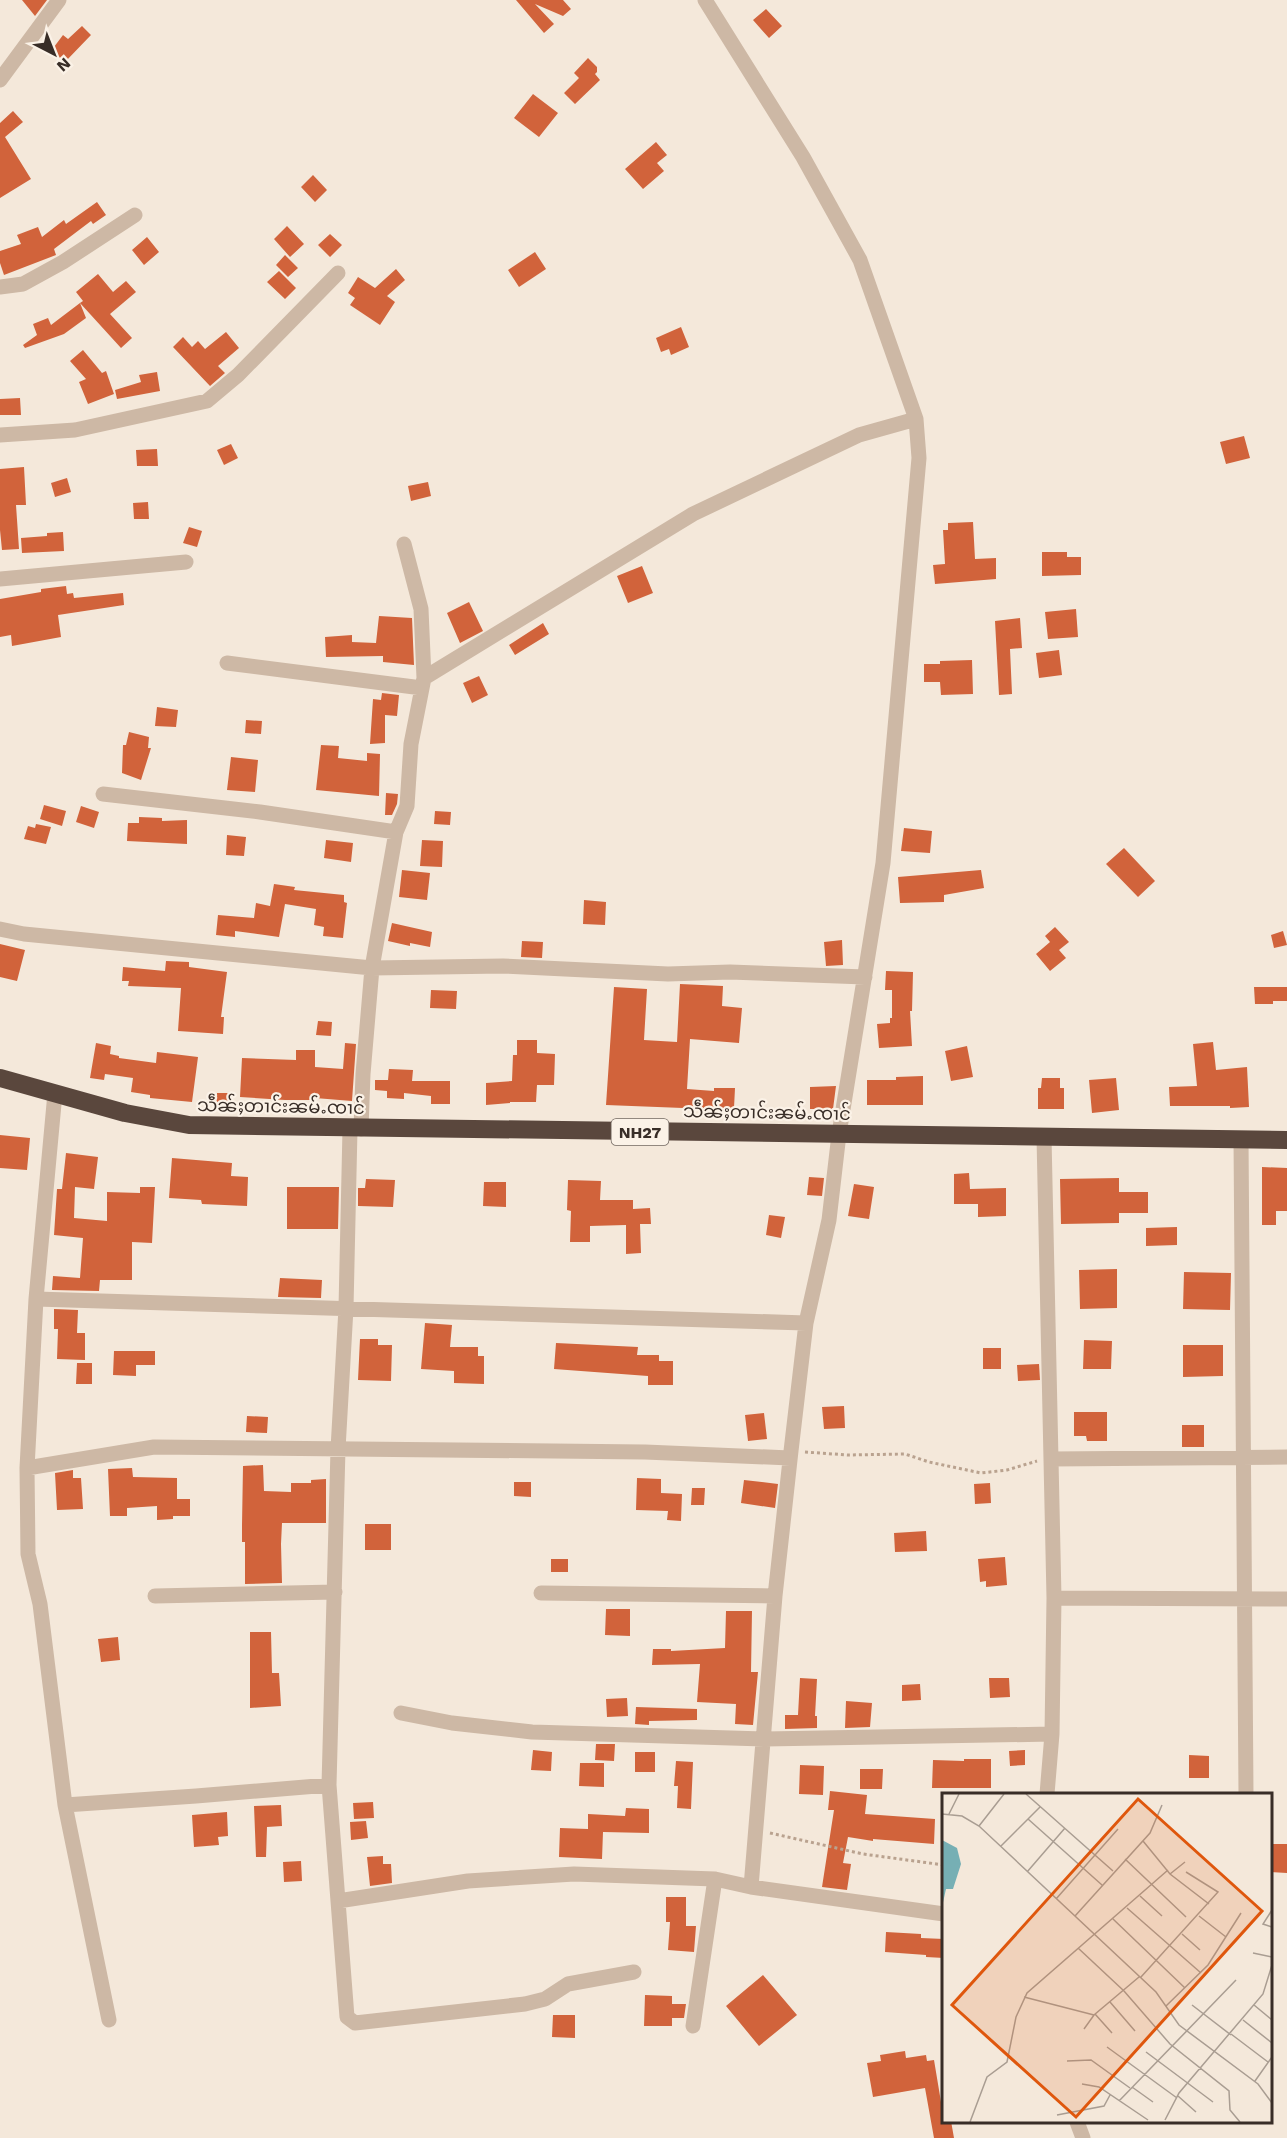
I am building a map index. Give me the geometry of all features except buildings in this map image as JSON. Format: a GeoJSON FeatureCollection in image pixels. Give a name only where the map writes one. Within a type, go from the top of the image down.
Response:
{"type":"FeatureCollection","features":[{"type":"Feature","properties":{"kind":"highway","name":"သဵၼ်ႈတၢင်းၼမ်ႉၸၢင်"},"geometry":{"type":"LineString","coordinates":[[0,1078],[125,1113],[189,1125],[1287,1140]]}},
{"type":"Feature","properties":{"kind":"street"},"geometry":{"type":"LineString","coordinates":[[0,80],[59,0]]}},
{"type":"Feature","properties":{"kind":"street"},"geometry":{"type":"LineString","coordinates":[[705,0],[803,157],[860,260],[916,419],[919,458],[883,863],[839,1134],[829,1220],[806,1323],[775,1596],[752,1887]]}},
{"type":"Feature","properties":{"kind":"street"},"geometry":{"type":"LineString","coordinates":[[0,287],[23,284],[63,262],[135,215]]}},
{"type":"Feature","properties":{"kind":"street"},"geometry":{"type":"LineString","coordinates":[[0,435],[75,430],[207,401],[238,375],[338,273]]}},
{"type":"Feature","properties":{"kind":"street"},"geometry":{"type":"LineString","coordinates":[[227,663],[423,683],[693,514],[859,435],[916,419]]}},
{"type":"Feature","properties":{"kind":"street"},"geometry":{"type":"LineString","coordinates":[[404,544],[421,609],[423,683],[411,744],[407,806],[396,832],[372,968],[363,1074],[355,1129],[338,1449],[329,1785],[347,2017],[355,2023],[525,2004],[545,1999],[568,1984],[634,1972]]}},
{"type":"Feature","properties":{"kind":"street"},"geometry":{"type":"LineString","coordinates":[[0,579],[186,562]]}},
{"type":"Feature","properties":{"kind":"street"},"geometry":{"type":"LineString","coordinates":[[103,794],[260,812],[396,832]]}},
{"type":"Feature","properties":{"kind":"street"},"geometry":{"type":"LineString","coordinates":[[0,929],[24,934],[372,968],[503,966],[668,974],[730,972],[865,977]]}},
{"type":"Feature","properties":{"kind":"street"},"geometry":{"type":"LineString","coordinates":[[55,1093],[36,1299],[27,1468],[28,1554],[40,1604],[65,1804],[108,2020]]}},
{"type":"Feature","properties":{"kind":"street"},"geometry":{"type":"LineString","coordinates":[[1044,1137],[1054,1598],[1052,1734],[1047,1793]]}},
{"type":"Feature","properties":{"kind":"street"},"geometry":{"type":"LineString","coordinates":[[1241,1139],[1246,1793]]}},
{"type":"Feature","properties":{"kind":"street"},"geometry":{"type":"LineString","coordinates":[[36,1299],[806,1323]]}},
{"type":"Feature","properties":{"kind":"street"},"geometry":{"type":"LineString","coordinates":[[27,1468],[153,1447],[791,1455]]}},
{"type":"Feature","properties":{"kind":"street"},"geometry":{"type":"LineString","coordinates":[[1051,1459],[1287,1457]]}},
{"type":"Feature","properties":{"kind":"street"},"geometry":{"type":"LineString","coordinates":[[155,1596],[335,1592]]}},
{"type":"Feature","properties":{"kind":"street"},"geometry":{"type":"LineString","coordinates":[[541,1593],[775,1596]]}},
{"type":"Feature","properties":{"kind":"street"},"geometry":{"type":"LineString","coordinates":[[1054,1598],[1287,1599]]}},
{"type":"Feature","properties":{"kind":"street"},"geometry":{"type":"LineString","coordinates":[[401,1713],[452,1724],[532,1732],[765,1739],[1052,1734]]}},
{"type":"Feature","properties":{"kind":"street"},"geometry":{"type":"LineString","coordinates":[[65,1804],[196,1797],[329,1785]]}},
{"type":"Feature","properties":{"kind":"street"},"geometry":{"type":"LineString","coordinates":[[338,1901],[468,1881],[563,1875],[715,1880],[942,1914]]}},
{"type":"Feature","properties":{"kind":"street"},"geometry":{"type":"LineString","coordinates":[[693,2026],[715,1880]]}},
{"type":"Feature","properties":{"kind":"street"},"geometry":{"type":"LineString","coordinates":[[1078,2123],[1083,2138]]}},
{"type":"Feature","properties":{"kind":"path"},"geometry":{"type":"LineString","coordinates":[[791,1455],[905,1454],[929,1462],[981,1473],[1006,1470],[1033,1461],[1051,1459]]}},
{"type":"Feature","properties":{"kind":"path"},"geometry":{"type":"LineString","coordinates":[[757,1830],[863,1854],[942,1865]]}}]}
